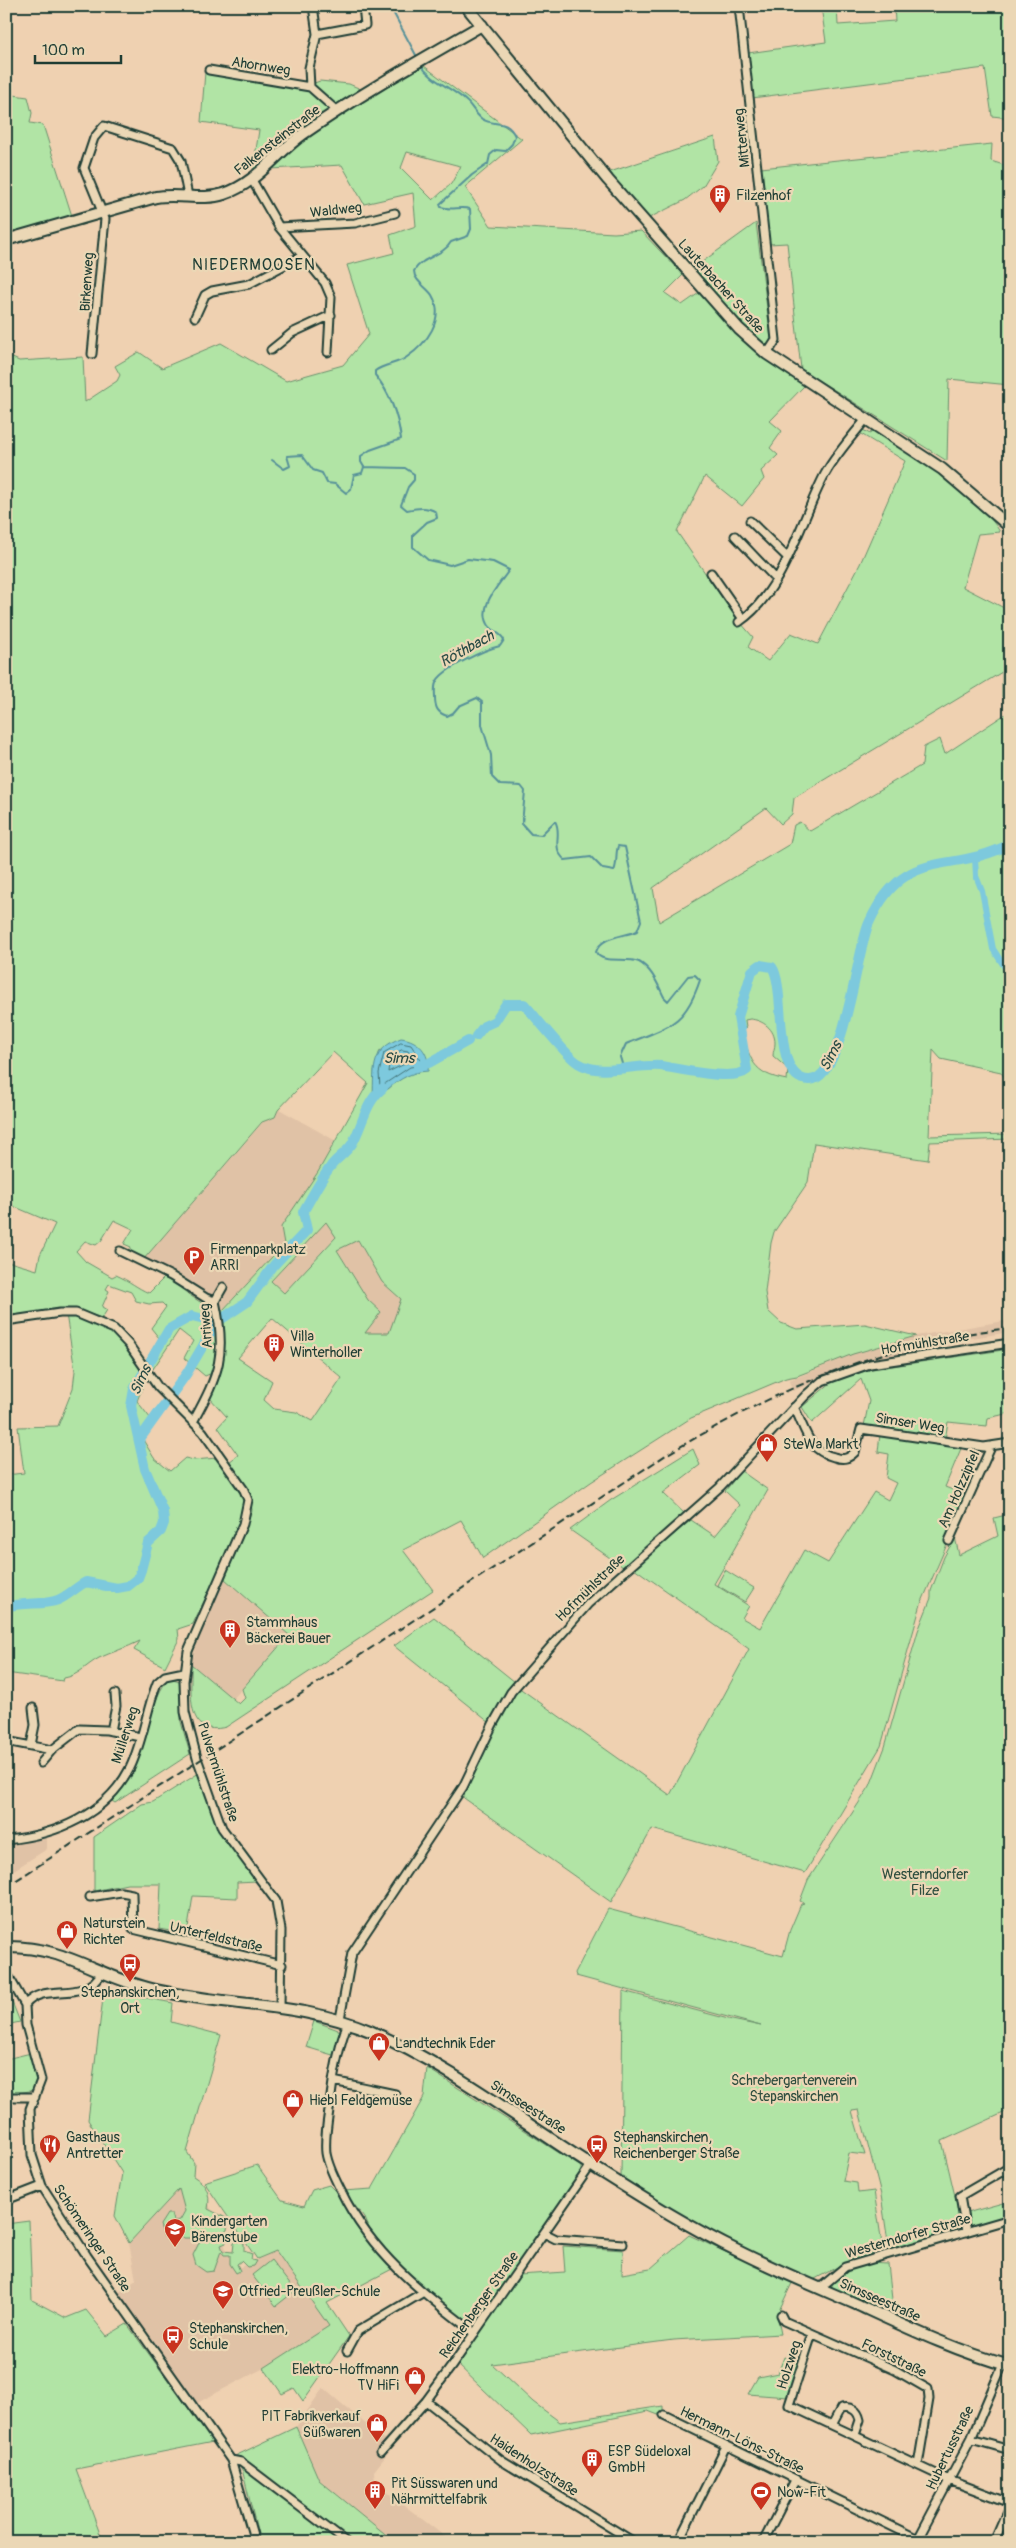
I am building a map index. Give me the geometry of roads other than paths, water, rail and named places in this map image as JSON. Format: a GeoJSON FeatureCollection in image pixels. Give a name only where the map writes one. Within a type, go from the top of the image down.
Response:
{"type":"FeatureCollection","features":[{"type":"Feature","properties":{"kind":"street"},"geometry":{"type":"LineString","coordinates":[[313,6],[317,34],[309,68],[310,86],[337,111]]}},
{"type":"Feature","properties":{"kind":"street"},"geometry":{"type":"LineString","coordinates":[[317,34],[365,25],[363,6]]}},
{"type":"Feature","properties":{"kind":"street","name":"Lauterbacher Straße"},"geometry":{"type":"LineString","coordinates":[[466,6],[608,180],[727,317],[767,354],[942,469],[1010,527]]}},
{"type":"Feature","properties":{"kind":"street","name":"Mitterweg"},"geometry":{"type":"LineString","coordinates":[[739,6],[776,340],[767,354]]}},
{"type":"Feature","properties":{"kind":"street","name":"Falkensteinstraße"},"geometry":{"type":"LineString","coordinates":[[6,240],[156,197],[222,195],[252,180],[300,136],[337,111],[482,25]]}},
{"type":"Feature","properties":{"kind":"street","name":"Ahornweg"},"geometry":{"type":"LineString","coordinates":[[209,70],[310,86]]}},
{"type":"Feature","properties":{"kind":"street"},"geometry":{"type":"LineString","coordinates":[[104,212],[98,204],[84,168],[94,138],[104,126],[173,148],[181,161],[188,196]]}},
{"type":"Feature","properties":{"kind":"street"},"geometry":{"type":"LineString","coordinates":[[252,180],[279,227],[325,283],[331,297],[328,352]]}},
{"type":"Feature","properties":{"kind":"street","name":"Birkenweg"},"geometry":{"type":"LineString","coordinates":[[92,354],[104,212]]}},
{"type":"Feature","properties":{"kind":"street","name":"Waldweg"},"geometry":{"type":"LineString","coordinates":[[279,227],[355,223],[395,213]]}},
{"type":"Feature","properties":{"kind":"street"},"geometry":{"type":"LineString","coordinates":[[195,317],[205,295],[212,291],[249,284],[302,256]]}},
{"type":"Feature","properties":{"kind":"street"},"geometry":{"type":"LineString","coordinates":[[271,350],[292,333],[331,315]]}},
{"type":"Feature","properties":{"kind":"street"},"geometry":{"type":"LineString","coordinates":[[710,573],[741,621],[761,602],[776,579],[826,472],[867,418]]}},
{"type":"Feature","properties":{"kind":"street"},"geometry":{"type":"LineString","coordinates":[[750,521],[787,557]]}},
{"type":"Feature","properties":{"kind":"street"},"geometry":{"type":"LineString","coordinates":[[735,536],[776,579]]}},
{"type":"Feature","properties":{"kind":"street"},"geometry":{"type":"LineString","coordinates":[[120,1251],[171,1276],[215,1301]]}},
{"type":"Feature","properties":{"kind":"street","name":"Arriweg"},"geometry":{"type":"LineString","coordinates":[[194,1420],[213,1384],[219,1364],[222,1336],[215,1301],[223,1287]]}},
{"type":"Feature","properties":{"kind":"street"},"geometry":{"type":"LineString","coordinates":[[6,1321],[60,1312],[76,1312],[114,1329],[167,1396],[194,1420]]}},
{"type":"Feature","properties":{"kind":"street","name":"Hofmühlstraße"},"geometry":{"type":"LineString","coordinates":[[475,2333],[422,2293],[395,2268],[350,2210],[331,2170],[326,2152],[327,2133],[352,1953],[463,1787],[493,1724],[511,1692],[588,1604],[720,1487],[794,1407],[822,1382],[870,1364],[1010,1343]]}},
{"type":"Feature","properties":{"kind":"street","name":"Simser Weg"},"geometry":{"type":"LineString","coordinates":[[794,1407],[813,1447],[820,1453],[838,1459],[846,1459],[855,1452],[861,1428],[991,1448],[1010,1443]]}},
{"type":"Feature","properties":{"kind":"street","name":"Pulvermühlstraße"},"geometry":{"type":"LineString","coordinates":[[194,1420],[244,1490],[248,1500],[248,1510],[191,1641],[184,1672],[185,1712],[197,1758],[222,1828],[276,1901],[281,1930],[280,2008]]}},
{"type":"Feature","properties":{"kind":"street","name":"Am Holzzipfel"},"geometry":{"type":"LineString","coordinates":[[949,1541],[991,1448]]}},
{"type":"Feature","properties":{"kind":"street","name":"Müllerweg"},"geometry":{"type":"LineString","coordinates":[[6,1840],[35,1837],[69,1826],[110,1797],[130,1768],[147,1707],[157,1683],[165,1676],[184,1672]]}},
{"type":"Feature","properties":{"kind":"street","name":"Müllerweg"},"geometry":{"type":"LineString","coordinates":[[112,1731],[116,1706],[115,1694]]}},
{"type":"Feature","properties":{"kind":"street"},"geometry":{"type":"LineString","coordinates":[[31,1745],[35,1725],[33,1708]]}},
{"type":"Feature","properties":{"kind":"street"},"geometry":{"type":"LineString","coordinates":[[41,1763],[52,1750],[80,1729],[112,1731],[140,1737]]}},
{"type":"Feature","properties":{"kind":"street"},"geometry":{"type":"LineString","coordinates":[[11,1742],[52,1750]]}},
{"type":"Feature","properties":{"kind":"street","name":"Unterfeldstraße"},"geometry":{"type":"LineString","coordinates":[[90,1897],[121,1892],[132,1894],[133,1929],[282,1965]]}},
{"type":"Feature","properties":{"kind":"street","name":"Simsseestraße"},"geometry":{"type":"LineString","coordinates":[[6,1947],[44,1949],[68,1956],[130,1983],[175,1994],[280,2008],[344,2021],[396,2043],[439,2067],[591,2165],[695,2229],[741,2253],[922,2333],[1006,2365]]}},
{"type":"Feature","properties":{"kind":"street"},"geometry":{"type":"LineString","coordinates":[[9,1977],[25,2005],[30,1999],[43,1994],[85,1989],[92,1985],[102,1972]]}},
{"type":"Feature","properties":{"kind":"street","name":"Schömeringer Straße"},"geometry":{"type":"LineString","coordinates":[[25,2005],[26,2025],[41,2080],[30,2109],[32,2148],[42,2186],[92,2264],[236,2468],[255,2542]]}},
{"type":"Feature","properties":{"kind":"street"},"geometry":{"type":"LineString","coordinates":[[333,2081],[395,2094]]}},
{"type":"Feature","properties":{"kind":"street"},"geometry":{"type":"LineString","coordinates":[[6,2097],[35,2097]]}},
{"type":"Feature","properties":{"kind":"street","name":"Reichenberger Straße"},"geometry":{"type":"LineString","coordinates":[[381,2452],[426,2401],[591,2165]]}},
{"type":"Feature","properties":{"kind":"street"},"geometry":{"type":"LineString","coordinates":[[966,2232],[960,2196],[1010,2167]]}},
{"type":"Feature","properties":{"kind":"street"},"geometry":{"type":"LineString","coordinates":[[6,2200],[42,2186]]}},
{"type":"Feature","properties":{"kind":"street","name":"Westerndorfer Straße"},"geometry":{"type":"LineString","coordinates":[[820,2288],[845,2267],[1010,2219]]}},
{"type":"Feature","properties":{"kind":"street"},"geometry":{"type":"LineString","coordinates":[[544,2233],[556,2239],[623,2244]]}},
{"type":"Feature","properties":{"kind":"street"},"geometry":{"type":"LineString","coordinates":[[347,2351],[358,2330],[422,2293]]}},
{"type":"Feature","properties":{"kind":"street","name":"Forststraße"},"geometry":{"type":"LineString","coordinates":[[781,2314],[784,2320],[895,2370],[928,2389],[929,2399],[918,2465]]}},
{"type":"Feature","properties":{"kind":"street","name":"Holzweg"},"geometry":{"type":"LineString","coordinates":[[812,2334],[789,2405],[832,2425]]}},
{"type":"Feature","properties":{"kind":"street","name":"Hubertusstraße"},"geometry":{"type":"LineString","coordinates":[[919,2541],[971,2440],[1006,2365]]}},
{"type":"Feature","properties":{"kind":"street","name":"Haidenholzstraße"},"geometry":{"type":"LineString","coordinates":[[426,2401],[502,2461],[634,2542]]}},
{"type":"Feature","properties":{"kind":"street"},"geometry":{"type":"LineString","coordinates":[[854,2435],[860,2420],[857,2412],[850,2408],[842,2408],[832,2425],[949,2480],[1010,2504],[994,2542]]}},
{"type":"Feature","properties":{"kind":"street","name":"Hermann-Löns-Straße"},"geometry":{"type":"LineString","coordinates":[[664,2414],[919,2541]]}},
{"type":"Feature","properties":{"kind":"street"},"geometry":{"type":"LineString","coordinates":[[971,2440],[1010,2450]]}},
{"type":"Feature","properties":{"kind":"street"},"geometry":{"type":"LineString","coordinates":[[678,2542],[726,2446]]}},
{"type":"Feature","properties":{"kind":"street"},"geometry":{"type":"LineString","coordinates":[[231,2460],[241,2462],[346,2542]]}},
{"type":"Feature","properties":{"kind":"street"},"geometry":{"type":"LineString","coordinates":[[763,2542],[795,2480]]}},
{"type":"Feature","properties":{"kind":"water","name":"Sims"},"geometry":{"type":"Polygon","coordinates":[[[401,1038],[413,1041],[422,1048],[427,1059],[428,1071],[414,1073],[397,1082],[380,1096],[373,1096],[376,1060],[384,1048],[391,1042],[401,1038]]]}},
{"type":"Feature","properties":{"kind":"waterway","name":"Röthbach"},"geometry":{"type":"LineString","coordinates":[[393,6],[393,12],[417,57]]}},
{"type":"Feature","properties":{"kind":"waterway","name":"Röthbach"},"geometry":{"type":"LineString","coordinates":[[420,64],[436,80],[466,101],[482,119],[508,127],[515,136],[512,144],[505,151],[496,150],[490,155],[488,164],[472,175],[440,204],[441,207],[445,208],[470,209],[471,229],[468,236],[451,242],[443,250],[422,262],[414,271],[418,281],[430,292],[436,304],[435,322],[427,338],[414,352],[395,363],[375,371],[375,375],[385,389],[392,405],[401,439],[370,450],[361,456],[361,462],[364,467],[405,468],[414,474],[414,480],[408,487],[401,505],[407,510],[426,508],[436,512],[437,518],[427,522],[413,535],[413,547],[428,560],[450,565],[468,559],[493,562],[509,570],[490,597],[485,612],[486,620],[490,627],[504,640],[500,646],[465,660],[446,672],[435,686],[436,705],[439,712],[447,716],[453,713],[459,706],[477,698],[482,702],[482,725],[491,755],[492,777],[500,785],[521,786],[525,791],[522,824],[531,834],[541,835],[555,821],[558,831],[558,850],[565,860],[591,857],[603,869],[614,871],[618,846],[625,847],[641,921],[637,931],[607,940],[596,952],[603,958],[634,960],[644,965],[668,1001],[688,976],[695,975],[700,980],[688,1007],[673,1023],[626,1044],[620,1057],[623,1067]]}},
{"type":"Feature","properties":{"kind":"waterway"},"geometry":{"type":"LineString","coordinates":[[272,460],[284,469],[290,466],[287,456],[302,455],[313,470],[322,473],[327,483],[335,484],[346,493],[351,489],[354,475],[362,473],[364,467]]}},
{"type":"Feature","properties":{"kind":"waterway","name":"Sims"},"geometry":{"type":"LineString","coordinates":[[476,1036],[484,1026],[495,1021],[506,1004],[524,1004],[566,1053],[578,1063],[587,1067],[608,1070],[661,1066],[706,1074],[731,1075],[740,1073],[747,1070],[738,1017],[752,971],[760,965],[772,967],[776,978],[785,1051],[790,1066],[798,1077],[810,1080],[822,1074],[832,1059],[841,1037],[864,938],[869,923],[883,898],[898,882],[914,872],[930,866],[968,859],[1010,844]]}},
{"type":"Feature","properties":{"kind":"waterway","name":"Sims"},"geometry":{"type":"LineString","coordinates":[[975,857],[976,876],[982,891],[993,949],[1010,975]]}},
{"type":"Feature","properties":{"kind":"waterway","name":"Sims"},"geometry":{"type":"LineString","coordinates":[[418,1066],[429,1063],[468,1041]]}},
{"type":"Feature","properties":{"kind":"waterway","name":"Sims"},"geometry":{"type":"LineString","coordinates":[[6,1607],[52,1602],[86,1582],[117,1588],[128,1586],[138,1578],[148,1543],[161,1531],[164,1523],[163,1511],[145,1469],[131,1406],[134,1389],[169,1329],[192,1316],[217,1322],[247,1302],[274,1265],[307,1230],[303,1212],[327,1171],[352,1144],[368,1107],[383,1088]]}},
{"type":"Feature","properties":{"kind":"waterway"},"geometry":{"type":"LineString","coordinates":[[139,1440],[187,1373],[217,1322]]}},
{"type":"Feature","properties":{"kind":"railway"},"geometry":{"type":"LineString","coordinates":[[6,1887],[666,1455],[707,1432],[789,1390],[831,1372],[874,1357],[918,1344],[1010,1328]]}},
{"type":"Feature","properties":{"kind":"place","name":"Filzenhof"},"geometry":{"type":"Point","coordinates":[720,214]}},
{"type":"Feature","properties":{"kind":"place","name":"Firmenparkplatz ARRI"},"geometry":{"type":"Point","coordinates":[194,1276]}},
{"type":"Feature","properties":{"kind":"place","name":"Villa Winterholler"},"geometry":{"type":"Point","coordinates":[274,1363]}},
{"type":"Feature","properties":{"kind":"place","name":"SteWa Markt"},"geometry":{"type":"Point","coordinates":[767,1463]}},
{"type":"Feature","properties":{"kind":"place","name":"Stammhaus Bäckerei Bauer"},"geometry":{"type":"Point","coordinates":[230,1649]}},
{"type":"Feature","properties":{"kind":"place","name":"Naturstein Richter"},"geometry":{"type":"Point","coordinates":[67,1950]}},
{"type":"Feature","properties":{"kind":"place","name":"Stephanskirchen, Ort"},"geometry":{"type":"Point","coordinates":[130,1983]}},
{"type":"Feature","properties":{"kind":"place","name":"Landtechnik Eder"},"geometry":{"type":"Point","coordinates":[379,2062]}},
{"type":"Feature","properties":{"kind":"place","name":"Hiebl Feldgemüse"},"geometry":{"type":"Point","coordinates":[293,2119]}},
{"type":"Feature","properties":{"kind":"place","name":"Gasthaus Antretter"},"geometry":{"type":"Point","coordinates":[50,2164]}},
{"type":"Feature","properties":{"kind":"place","name":"Stephanskirchen, Reichenberger Straße"},"geometry":{"type":"Point","coordinates":[597,2164]}},
{"type":"Feature","properties":{"kind":"place","name":"Kindergarten Bärenstube"},"geometry":{"type":"Point","coordinates":[175,2248]}},
{"type":"Feature","properties":{"kind":"place","name":"Otfried-Preußler-Schule"},"geometry":{"type":"Point","coordinates":[223,2310]}},
{"type":"Feature","properties":{"kind":"place","name":"Stephanskirchen, Schule"},"geometry":{"type":"Point","coordinates":[173,2355]}},
{"type":"Feature","properties":{"kind":"place","name":"Elektro-Hoffmann TV HiFi"},"geometry":{"type":"Point","coordinates":[415,2396]}},
{"type":"Feature","properties":{"kind":"place","name":"PIT Fabrikverkauf Süßwaren"},"geometry":{"type":"Point","coordinates":[377,2443]}},
{"type":"Feature","properties":{"kind":"place","name":"ESP Südeloxal GmbH"},"geometry":{"type":"Point","coordinates":[592,2478]}},
{"type":"Feature","properties":{"kind":"place","name":"Pit Süsswaren und Nährmittelfabrik"},"geometry":{"type":"Point","coordinates":[375,2510]}},
{"type":"Feature","properties":{"kind":"place","name":"Now-Fit"},"geometry":{"type":"Point","coordinates":[761,2511]}},
{"type":"Feature","properties":{"kind":"district","name":"NIEDERMOOSEN"},"geometry":{"type":"Point","coordinates":[254,265]}},
{"type":"Feature","properties":{"kind":"park label","name":"Westerndorfer Filze"},"geometry":{"type":"Point","coordinates":[925,1882]}},
{"type":"Feature","properties":{"kind":"park label","name":"Schrebergartenverein Stepanskirchen"},"geometry":{"type":"Point","coordinates":[794,2088]}}]}
